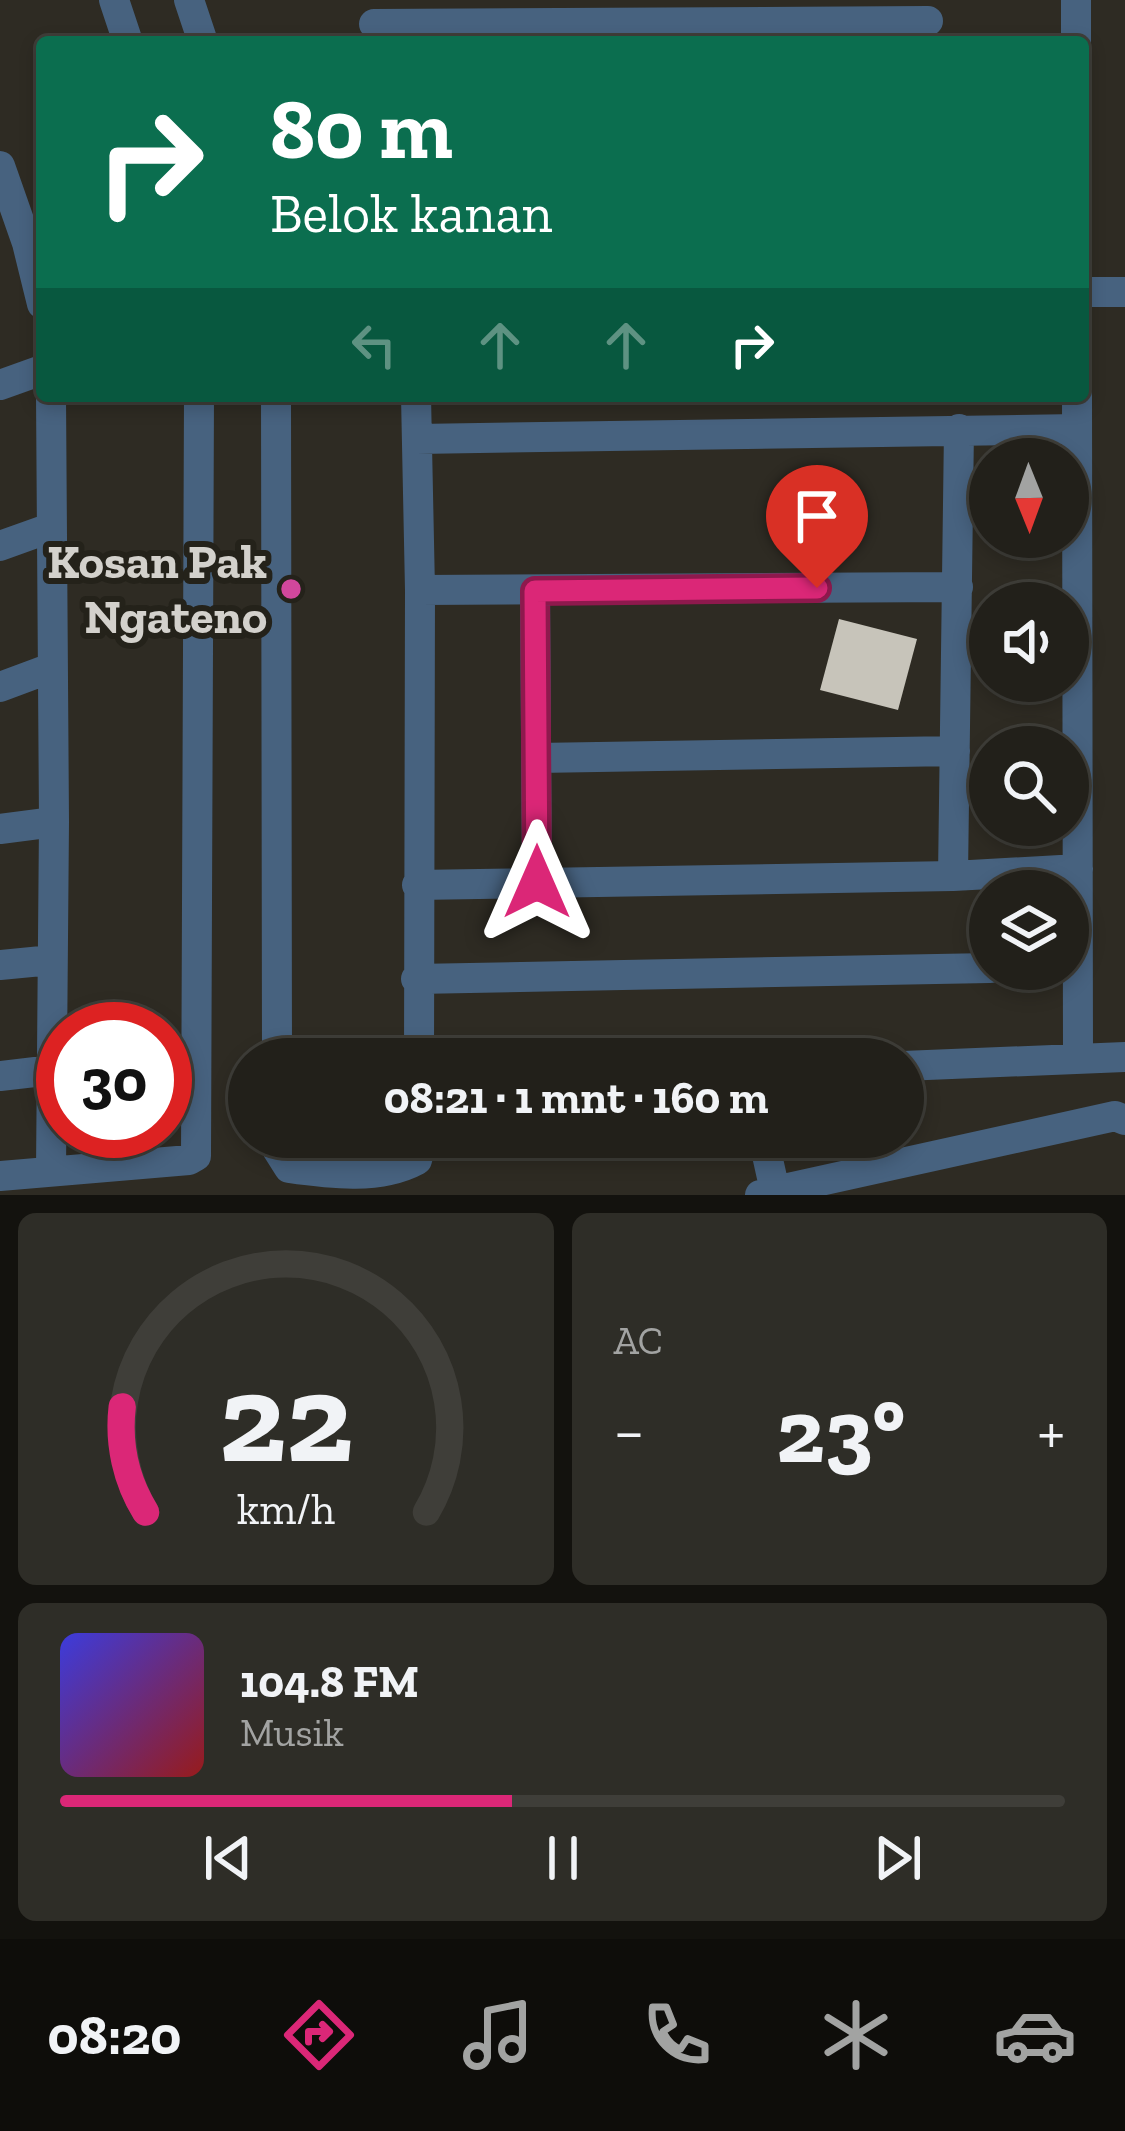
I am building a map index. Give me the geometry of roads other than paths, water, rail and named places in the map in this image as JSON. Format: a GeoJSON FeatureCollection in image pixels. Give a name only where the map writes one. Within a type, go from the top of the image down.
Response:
{"type":"FeatureCollection","features":[{"type":"Feature","properties":{"kind":"street"},"geometry":{"type":"LineString","coordinates":[[114,0],[126,36]]}},
{"type":"Feature","properties":{"kind":"street"},"geometry":{"type":"LineString","coordinates":[[188,0],[201,36]]}},
{"type":"Feature","properties":{"kind":"street"},"geometry":{"type":"LineString","coordinates":[[1076,0],[1076,36]]}},
{"type":"Feature","properties":{"kind":"street"},"geometry":{"type":"LineString","coordinates":[[373,22],[928,21]]}},
{"type":"Feature","properties":{"kind":"street"},"geometry":{"type":"LineString","coordinates":[[0,166],[14,248],[36,292]]}},
{"type":"Feature","properties":{"kind":"street"},"geometry":{"type":"LineString","coordinates":[[1089,292],[1125,292]]}},
{"type":"Feature","properties":{"kind":"street"},"geometry":{"type":"LineString","coordinates":[[0,385],[36,372]]}},
{"type":"Feature","properties":{"kind":"street"},"geometry":{"type":"LineString","coordinates":[[50,402],[52,1002]]}},
{"type":"Feature","properties":{"kind":"street"},"geometry":{"type":"LineString","coordinates":[[0,1176],[196,1156],[199,402]]}},
{"type":"Feature","properties":{"kind":"street"},"geometry":{"type":"LineString","coordinates":[[276,402],[277,1038]]}},
{"type":"Feature","properties":{"kind":"street"},"geometry":{"type":"LineString","coordinates":[[416,402],[418,1038]]}},
{"type":"Feature","properties":{"kind":"street"},"geometry":{"type":"LineString","coordinates":[[417,885],[953,876],[1078,869],[1077,402]]}},
{"type":"Feature","properties":{"kind":"street"},"geometry":{"type":"LineString","coordinates":[[953,876],[959,429]]}},
{"type":"Feature","properties":{"kind":"street"},"geometry":{"type":"LineString","coordinates":[[417,439],[1077,429]]}},
{"type":"Feature","properties":{"kind":"street"},"geometry":{"type":"LineString","coordinates":[[0,546],[50,528]]}},
{"type":"Feature","properties":{"kind":"street"},"geometry":{"type":"LineString","coordinates":[[420,590],[958,587]]}},
{"type":"Feature","properties":{"kind":"street"},"geometry":{"type":"LineString","coordinates":[[535,591],[537,882]]}},
{"type":"Feature","properties":{"kind":"street"},"geometry":{"type":"LineString","coordinates":[[0,687],[51,668]]}},
{"type":"Feature","properties":{"kind":"street"},"geometry":{"type":"LineString","coordinates":[[537,758],[955,751]]}},
{"type":"Feature","properties":{"kind":"street"},"geometry":{"type":"LineString","coordinates":[[0,829],[54,822]]}},
{"type":"Feature","properties":{"kind":"street"},"geometry":{"type":"LineString","coordinates":[[0,965],[52,960]]}},
{"type":"Feature","properties":{"kind":"street"},"geometry":{"type":"LineString","coordinates":[[416,979],[969,968]]}},
{"type":"Feature","properties":{"kind":"street"},"geometry":{"type":"LineString","coordinates":[[1074,990],[1078,1058]]}},
{"type":"Feature","properties":{"kind":"street"},"geometry":{"type":"LineString","coordinates":[[924,1065],[1125,1057]]}},
{"type":"Feature","properties":{"kind":"street"},"geometry":{"type":"LineString","coordinates":[[0,1076],[36,1072]]}},
{"type":"Feature","properties":{"kind":"street"},"geometry":{"type":"LineString","coordinates":[[766,1158],[770,1194],[1114,1116],[1125,1120]]}},
{"type":"Feature","properties":{"kind":"street"},"geometry":{"type":"LineString","coordinates":[[51,1158],[51,1170]]}},
{"type":"Feature","properties":{"kind":"street"},"geometry":{"type":"LineString","coordinates":[[283,1158],[289,1168],[395,1172],[418,1158]]}},
{"type":"Feature","properties":{"kind":"place","name":"Kosan Pak Ngateno"},"geometry":{"type":"Point","coordinates":[291,589]}}]}
